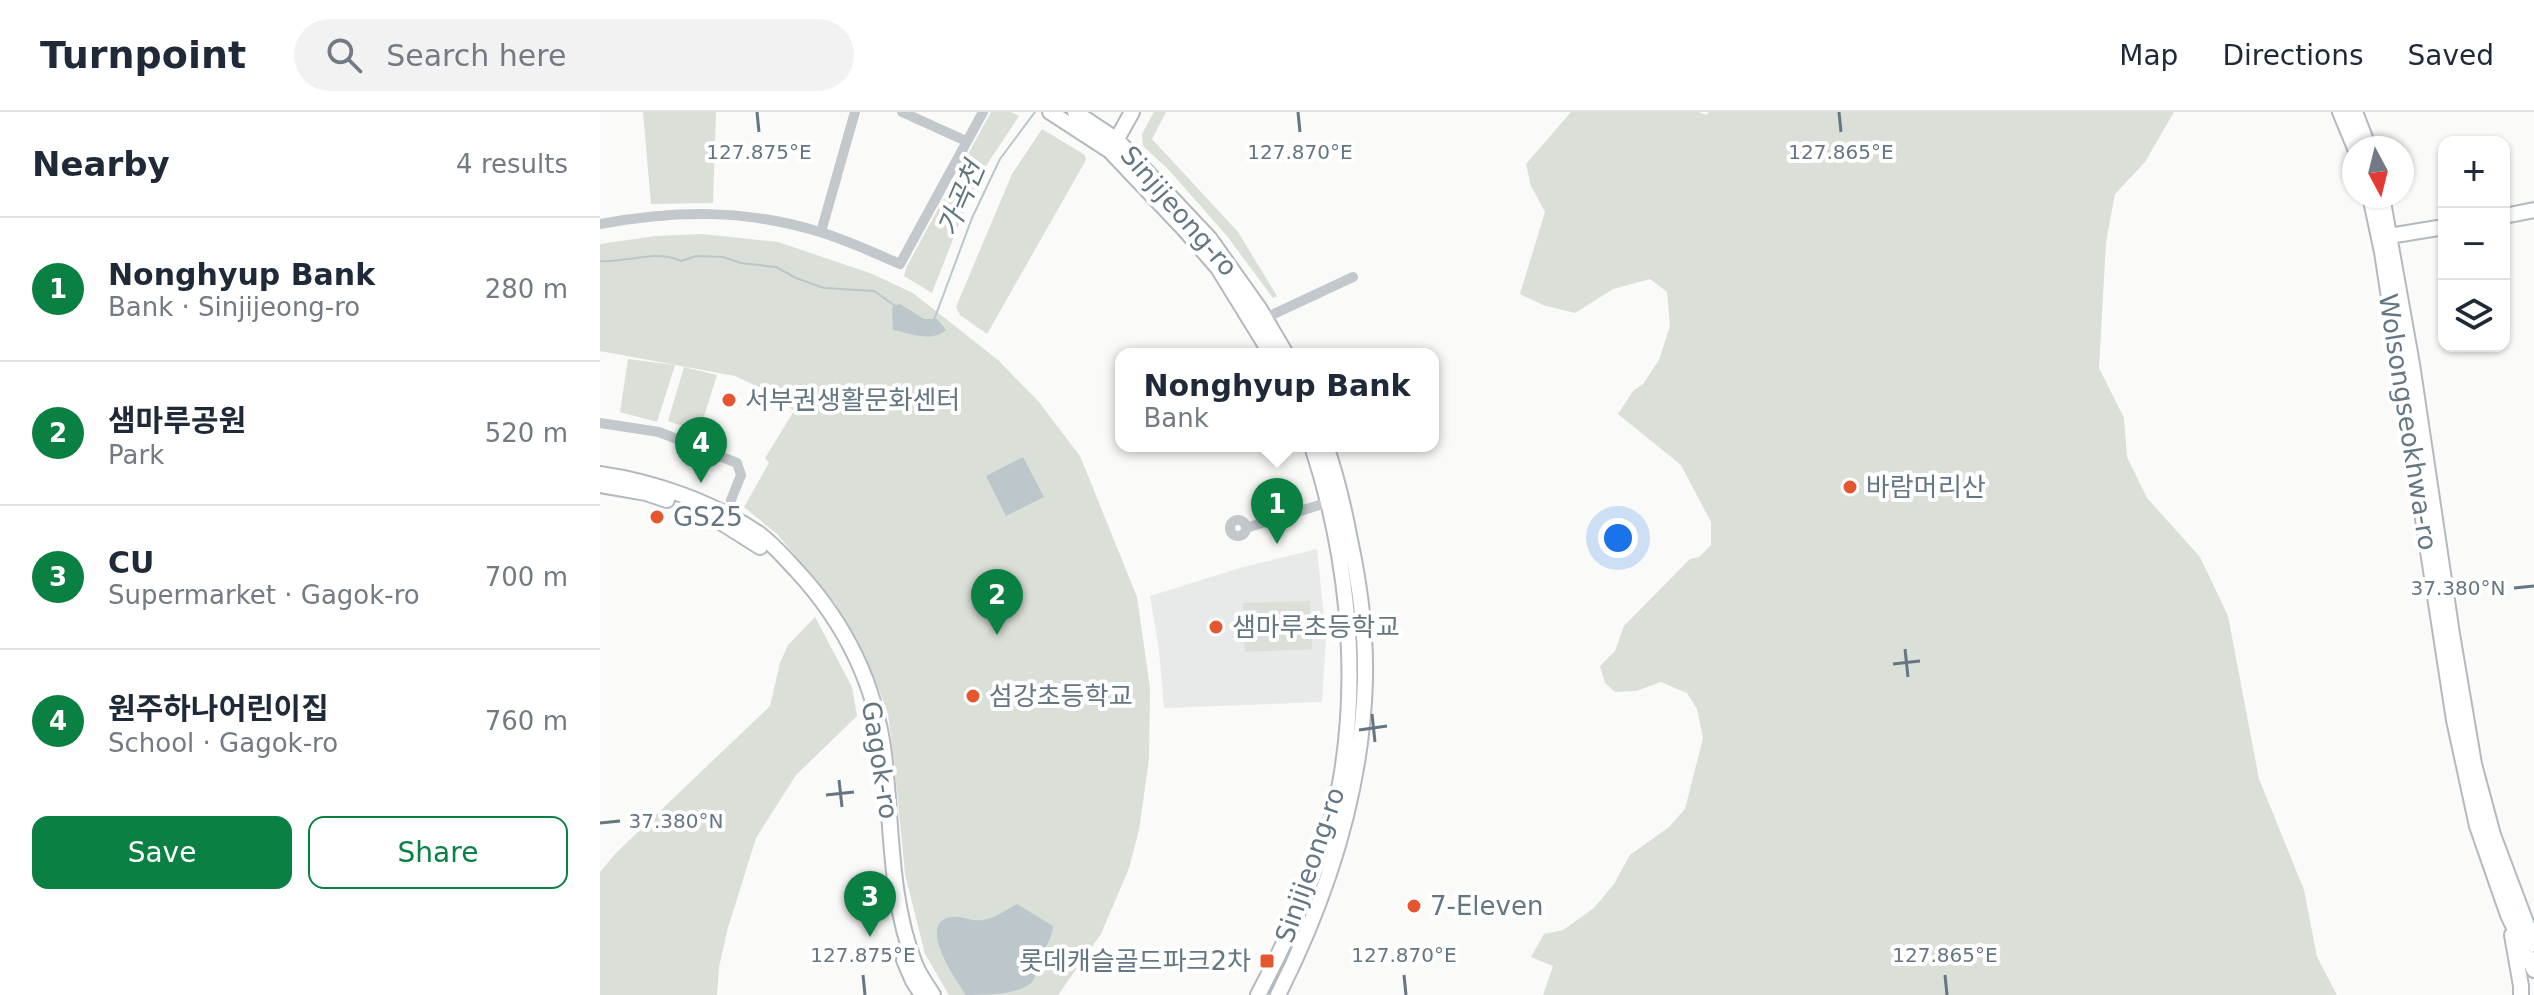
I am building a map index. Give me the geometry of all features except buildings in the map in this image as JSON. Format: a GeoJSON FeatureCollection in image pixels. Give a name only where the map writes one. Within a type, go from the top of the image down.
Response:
{"type":"FeatureCollection","features":[{"type":"Feature","properties":{"kind":"street"},"geometry":{"type":"LineString","coordinates":[[821,232],[855,112]]}},
{"type":"Feature","properties":{"kind":"street"},"geometry":{"type":"LineString","coordinates":[[902,112],[966,141]]}},
{"type":"Feature","properties":{"kind":"street"},"geometry":{"type":"LineString","coordinates":[[600,224],[647,216],[716,212],[756,216],[821,232],[900,264],[983,112]]}},
{"type":"Feature","properties":{"kind":"street","name":"Sinjijeong-ro"},"geometry":{"type":"LineString","coordinates":[[1050,112],[1081,121],[1113,146],[1210,239],[1230,264],[1259,321],[1269,348]]}},
{"type":"Feature","properties":{"kind":"street"},"geometry":{"type":"LineString","coordinates":[[1113,146],[1132,112]]}},
{"type":"Feature","properties":{"kind":"street"},"geometry":{"type":"LineString","coordinates":[[2340,112],[2350,136]]}},
{"type":"Feature","properties":{"kind":"street"},"geometry":{"type":"LineString","coordinates":[[2355,112],[2364,136]]}},
{"type":"Feature","properties":{"kind":"street","name":"Wolsongseokhwa-ro"},"geometry":{"type":"LineString","coordinates":[[2374,208],[2384,237],[2412,364],[2474,764],[2514,912],[2534,972]]}},
{"type":"Feature","properties":{"kind":"street","name":"Wolsongseokhwa-ro"},"geometry":{"type":"LineString","coordinates":[[2383,208],[2384,237]]}},
{"type":"Feature","properties":{"kind":"street"},"geometry":{"type":"LineString","coordinates":[[2510,215],[2534,210]]}},
{"type":"Feature","properties":{"kind":"street"},"geometry":{"type":"LineString","coordinates":[[2384,237],[2438,228]]}},
{"type":"Feature","properties":{"kind":"street"},"geometry":{"type":"LineString","coordinates":[[1259,321],[1353,277]]}},
{"type":"Feature","properties":{"kind":"street","name":"Sinjijeong-ro"},"geometry":{"type":"LineString","coordinates":[[1259,321],[1281,348]]}},
{"type":"Feature","properties":{"kind":"street"},"geometry":{"type":"LineString","coordinates":[[600,423],[659,432],[737,463],[741,475],[724,511]]}},
{"type":"Feature","properties":{"kind":"street","name":"Sinjijeong-ro"},"geometry":{"type":"LineString","coordinates":[[1258,995],[1308,884],[1326,836],[1342,774],[1348,648],[1335,500],[1315,452]]}},
{"type":"Feature","properties":{"kind":"street","name":"Sinjijeong-ro"},"geometry":{"type":"LineString","coordinates":[[1278,995],[1303,945],[1332,864],[1347,808],[1363,714],[1364,635],[1327,452]]}},
{"type":"Feature","properties":{"kind":"street","name":"Gagok-ro"},"geometry":{"type":"LineString","coordinates":[[600,474],[652,484],[724,511],[780,553],[837,620],[853,648],[877,715],[887,882],[896,934],[913,981],[922,995]]}},
{"type":"Feature","properties":{"kind":"street","name":"Gagok-ro"},"geometry":{"type":"LineString","coordinates":[[600,485],[724,511]]}},
{"type":"Feature","properties":{"kind":"street"},"geometry":{"type":"LineString","coordinates":[[1246,528],[1335,500]]}},
{"type":"Feature","properties":{"kind":"street","name":"Gagok-ro"},"geometry":{"type":"LineString","coordinates":[[880,756],[903,917],[916,966],[933,995]]}},
{"type":"Feature","properties":{"kind":"street"},"geometry":{"type":"LineString","coordinates":[[2514,912],[2534,928]]}},
{"type":"Feature","properties":{"kind":"street"},"geometry":{"type":"LineString","coordinates":[[2514,912],[2522,995]]}},
{"type":"Feature","properties":{"kind":"street","name":"Wolsongseokhwa-ro"},"geometry":{"type":"LineString","coordinates":[[2514,912],[2534,944]]}},
{"type":"Feature","properties":{"kind":"street"},"geometry":{"type":"LineString","coordinates":[[2522,995],[2534,972]]}},
{"type":"Feature","properties":{"kind":"shaded area"},"geometry":{"type":"Polygon","coordinates":[[[643,112],[716,112],[713,203],[651,204],[643,112]]]}},
{"type":"Feature","properties":{"kind":"shaded area"},"geometry":{"type":"Polygon","coordinates":[[[991,112],[1011,112],[1019,116],[970,196],[932,293],[904,276],[907,266],[991,112]]]}},
{"type":"Feature","properties":{"kind":"shaded area"},"geometry":{"type":"Polygon","coordinates":[[[1154,112],[1166,112],[1152,139],[1238,232],[1277,296],[1273,298],[1227,236],[1168,169],[1143,146],[1142,134],[1154,112]]]}},
{"type":"Feature","properties":{"kind":"shaded area"},"geometry":{"type":"Polygon","coordinates":[[[1571,112],[1699,112],[1706,115],[1709,112],[2174,112],[2145,162],[2115,194],[2106,242],[2099,368],[2124,418],[2127,457],[2147,498],[2200,557],[2228,616],[2259,779],[2304,890],[2317,957],[2337,995],[1543,995],[1553,966],[1531,957],[1544,934],[1563,930],[1594,908],[1614,884],[1630,855],[1669,827],[1685,809],[1703,738],[1697,709],[1687,693],[1661,682],[1636,691],[1615,692],[1605,683],[1600,666],[1615,651],[1624,626],[1690,559],[1699,557],[1711,545],[1711,522],[1681,465],[1618,414],[1659,360],[1670,326],[1667,292],[1650,279],[1613,289],[1575,313],[1543,305],[1520,294],[1545,212],[1531,186],[1526,164],[1571,112]]]}},
{"type":"Feature","properties":{"kind":"shaded area"},"geometry":{"type":"Polygon","coordinates":[[[1042,129],[1085,155],[1086,160],[987,334],[960,315],[956,307],[1012,174],[1042,129]]]}},
{"type":"Feature","properties":{"kind":"shaded area"},"geometry":{"type":"Polygon","coordinates":[[[702,234],[778,242],[870,273],[913,293],[998,360],[1039,402],[1080,456],[1137,597],[1150,688],[1149,759],[1139,830],[1129,868],[1101,934],[1058,995],[949,995],[925,954],[905,874],[888,714],[880,692],[835,603],[777,534],[744,507],[769,463],[765,458],[794,411],[774,394],[735,376],[600,351],[600,244],[656,236],[702,234]]]}},
{"type":"Feature","properties":{"kind":"shaded area"},"geometry":{"type":"Polygon","coordinates":[[[900,304],[924,319],[937,319],[946,330],[927,337],[893,330],[892,309],[900,304]]]}},
{"type":"Feature","properties":{"kind":"shaded area"},"geometry":{"type":"Polygon","coordinates":[[[628,359],[675,365],[657,422],[620,412],[628,359]]]}},
{"type":"Feature","properties":{"kind":"shaded area"},"geometry":{"type":"Polygon","coordinates":[[[684,367],[717,375],[699,432],[668,421],[684,367]]]}},
{"type":"Feature","properties":{"kind":"shaded area"},"geometry":{"type":"Polygon","coordinates":[[[1023,457],[1044,497],[1006,516],[986,476],[1023,457]]]}},
{"type":"Feature","properties":{"kind":"shaded area"},"geometry":{"type":"Polygon","coordinates":[[[1317,549],[1326,637],[1322,702],[1164,708],[1150,596],[1243,567],[1317,549]]]}},
{"type":"Feature","properties":{"kind":"shaded area"},"geometry":{"type":"Polygon","coordinates":[[[1310,601],[1312,649],[1245,652],[1243,603],[1310,601]]]}},
{"type":"Feature","properties":{"kind":"shaded area"},"geometry":{"type":"Polygon","coordinates":[[[815,617],[852,687],[857,716],[796,775],[756,838],[727,931],[717,995],[600,995],[600,872],[616,853],[770,706],[780,663],[788,645],[815,617]]]}},
{"type":"Feature","properties":{"kind":"shaded area"},"geometry":{"type":"Polygon","coordinates":[[[1017,904],[1053,926],[1033,981],[1012,992],[966,995],[941,952],[937,929],[942,921],[952,917],[983,920],[1017,904]]]}},
{"type":"Feature","properties":{"kind":"waterway","name":"가곡천"},"geometry":{"type":"LineString","coordinates":[[934,320],[972,218],[1000,159],[1035,112]]}},
{"type":"Feature","properties":{"kind":"waterway"},"geometry":{"type":"LineString","coordinates":[[600,261],[651,256],[681,261],[696,256],[723,257],[741,263],[776,267],[824,288],[874,291],[894,305]]}},
{"type":"Feature","properties":{"kind":"place","name":"서부권생활문화센터"},"geometry":{"type":"Point","coordinates":[729,400]}},
{"type":"Feature","properties":{"kind":"place","name":"원주하나어린이집"},"geometry":{"type":"Point","coordinates":[701,483]}},
{"type":"Feature","properties":{"kind":"place","name":"바람머리산"},"geometry":{"type":"Point","coordinates":[1850,487]}},
{"type":"Feature","properties":{"kind":"place","name":"GS25"},"geometry":{"type":"Point","coordinates":[657,517]}},
{"type":"Feature","properties":{"kind":"place","name":"Nonghyup Bank"},"geometry":{"type":"Point","coordinates":[1277,544]}},
{"type":"Feature","properties":{"kind":"place","name":"샘마루초등학교"},"geometry":{"type":"Point","coordinates":[1216,627]}},
{"type":"Feature","properties":{"kind":"place","name":"샘마루공원"},"geometry":{"type":"Point","coordinates":[997,635]}},
{"type":"Feature","properties":{"kind":"place","name":"섬강초등학교"},"geometry":{"type":"Point","coordinates":[973,696]}},
{"type":"Feature","properties":{"kind":"place","name":"7-Eleven"},"geometry":{"type":"Point","coordinates":[1414,906]}},
{"type":"Feature","properties":{"kind":"place","name":"CU"},"geometry":{"type":"Point","coordinates":[870,937]}},
{"type":"Feature","properties":{"kind":"place","name":"롯데캐슬골드파크2차"},"geometry":{"type":"Point","coordinates":[1267,961]}}]}
